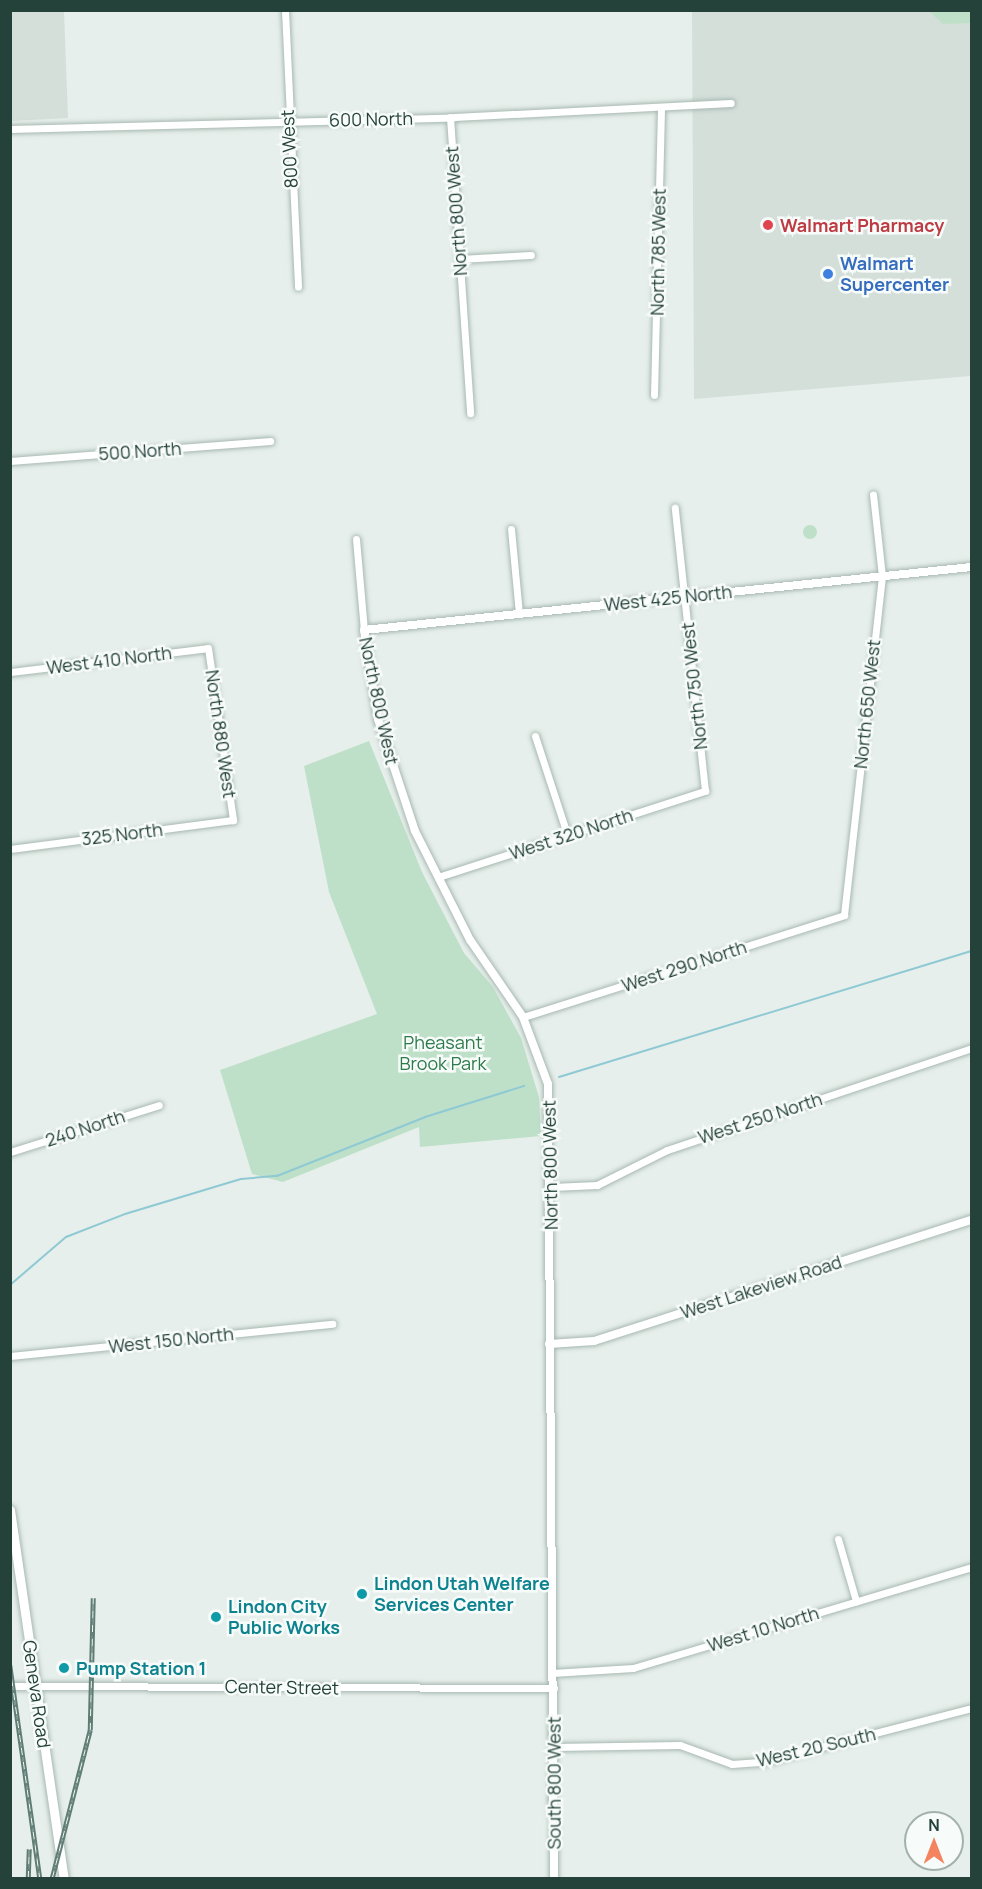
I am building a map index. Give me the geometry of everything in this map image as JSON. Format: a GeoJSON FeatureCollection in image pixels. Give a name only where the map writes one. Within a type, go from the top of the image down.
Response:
{"type":"FeatureCollection","features":[{"type":"Feature","properties":{"kind":"main road","name":"Geneva Road"},"geometry":{"type":"LineString","coordinates":[[10,1510],[64,1878]]}},
{"type":"Feature","properties":{"kind":"street","name":"800 West"},"geometry":{"type":"LineString","coordinates":[[285,10],[287,122],[298,287]]}},
{"type":"Feature","properties":{"kind":"street","name":"600 North"},"geometry":{"type":"LineString","coordinates":[[10,129],[661,110],[731,103]]}},
{"type":"Feature","properties":{"kind":"street","name":"North 785 West"},"geometry":{"type":"LineString","coordinates":[[654,395],[661,110]]}},
{"type":"Feature","properties":{"kind":"street","name":"North 800 West"},"geometry":{"type":"LineString","coordinates":[[450,117],[470,413]]}},
{"type":"Feature","properties":{"kind":"street"},"geometry":{"type":"LineString","coordinates":[[459,259],[531,255]]}},
{"type":"Feature","properties":{"kind":"street","name":"500 North"},"geometry":{"type":"LineString","coordinates":[[10,461],[270,441]]}},
{"type":"Feature","properties":{"kind":"street","name":"North 650 West"},"geometry":{"type":"LineString","coordinates":[[844,915],[882,576],[873,494]]}},
{"type":"Feature","properties":{"kind":"street","name":"North 750 West"},"geometry":{"type":"LineString","coordinates":[[675,508],[705,791]]}},
{"type":"Feature","properties":{"kind":"street"},"geometry":{"type":"LineString","coordinates":[[511,529],[519,614]]}},
{"type":"Feature","properties":{"kind":"street","name":"North 800 West"},"geometry":{"type":"LineString","coordinates":[[356,539],[363,630],[388,756],[438,877],[470,940],[524,1017],[548,1084],[552,1186],[549,1344],[554,1688]]}},
{"type":"Feature","properties":{"kind":"street","name":"West 425 North"},"geometry":{"type":"LineString","coordinates":[[363,630],[972,567]]}},
{"type":"Feature","properties":{"kind":"street","name":"West 410 North"},"geometry":{"type":"LineString","coordinates":[[10,672],[208,648]]}},
{"type":"Feature","properties":{"kind":"street","name":"North 880 West"},"geometry":{"type":"LineString","coordinates":[[208,648],[233,820]]}},
{"type":"Feature","properties":{"kind":"street"},"geometry":{"type":"LineString","coordinates":[[535,736],[567,834]]}},
{"type":"Feature","properties":{"kind":"street","name":"West 320 North"},"geometry":{"type":"LineString","coordinates":[[438,877],[705,791]]}},
{"type":"Feature","properties":{"kind":"street","name":"325 North"},"geometry":{"type":"LineString","coordinates":[[10,849],[233,820]]}},
{"type":"Feature","properties":{"kind":"street","name":"West 290 North"},"geometry":{"type":"LineString","coordinates":[[524,1017],[844,915]]}},
{"type":"Feature","properties":{"kind":"street","name":"West 250 North"},"geometry":{"type":"LineString","coordinates":[[552,1186],[604,1182],[667,1150],[972,1048]]}},
{"type":"Feature","properties":{"kind":"street","name":"240 North"},"geometry":{"type":"LineString","coordinates":[[10,1152],[159,1105]]}},
{"type":"Feature","properties":{"kind":"street","name":"West Lakeview Road"},"geometry":{"type":"LineString","coordinates":[[549,1344],[594,1341],[972,1220]]}},
{"type":"Feature","properties":{"kind":"street","name":"West 150 North"},"geometry":{"type":"LineString","coordinates":[[10,1356],[332,1324]]}},
{"type":"Feature","properties":{"kind":"street"},"geometry":{"type":"LineString","coordinates":[[838,1539],[856,1601]]}},
{"type":"Feature","properties":{"kind":"street","name":"West 10 North"},"geometry":{"type":"LineString","coordinates":[[552,1673],[633,1668],[972,1567]]}},
{"type":"Feature","properties":{"kind":"street","name":"Center Street"},"geometry":{"type":"LineString","coordinates":[[10,1686],[554,1688]]}},
{"type":"Feature","properties":{"kind":"street","name":"South 800 West"},"geometry":{"type":"LineString","coordinates":[[554,1688],[554,1878]]}},
{"type":"Feature","properties":{"kind":"street","name":"West 20 South"},"geometry":{"type":"LineString","coordinates":[[554,1747],[680,1746],[732,1764],[763,1762],[972,1708]]}},
{"type":"Feature","properties":{"kind":"shaded area"},"geometry":{"type":"Polygon","coordinates":[[[10,11],[64,11],[68,118],[11,121],[10,11]]]}},
{"type":"Feature","properties":{"kind":"shaded area"},"geometry":{"type":"Polygon","coordinates":[[[692,11],[971,11],[971,376],[694,399],[692,11]]]}},
{"type":"Feature","properties":{"kind":"green space"},"geometry":{"type":"Polygon","coordinates":[[[929,11],[971,11],[971,23],[943,24],[929,11]]]}},
{"type":"Feature","properties":{"kind":"green space"},"geometry":{"type":"Polygon","coordinates":[[[810,525],[815,527],[817,532],[815,537],[810,539],[805,537],[803,532],[805,527],[810,525]]]}},
{"type":"Feature","properties":{"kind":"green space","name":"Pheasant Brook Park"},"geometry":{"type":"Polygon","coordinates":[[[369,741],[422,872],[464,953],[493,987],[521,1038],[539,1097],[541,1136],[420,1147],[419,1127],[283,1182],[252,1174],[220,1070],[377,1014],[329,892],[304,766],[369,741]]]}},
{"type":"Feature","properties":{"kind":"waterway"},"geometry":{"type":"LineString","coordinates":[[559,1077],[972,951]]}},
{"type":"Feature","properties":{"kind":"waterway"},"geometry":{"type":"LineString","coordinates":[[10,1285],[66,1237],[125,1214],[241,1179],[277,1176],[425,1117],[524,1086]]}},
{"type":"Feature","properties":{"kind":"railway"},"geometry":{"type":"LineString","coordinates":[[52,1878],[90,1730],[93,1598]]}},
{"type":"Feature","properties":{"kind":"railway"},"geometry":{"type":"LineString","coordinates":[[10,1665],[40,1878]]}},
{"type":"Feature","properties":{"kind":"railway"},"geometry":{"type":"LineString","coordinates":[[28,1878],[29,1849]]}},
{"type":"Feature","properties":{"kind":"place","name":"Walmart Pharmacy"},"geometry":{"type":"Point","coordinates":[768,225]}},
{"type":"Feature","properties":{"kind":"place","name":"Walmart Supercenter"},"geometry":{"type":"Point","coordinates":[828,274]}},
{"type":"Feature","properties":{"kind":"place","name":"Lindon Utah Welfare Services Center"},"geometry":{"type":"Point","coordinates":[362,1594]}},
{"type":"Feature","properties":{"kind":"place","name":"Lindon City Public Works"},"geometry":{"type":"Point","coordinates":[216,1617]}},
{"type":"Feature","properties":{"kind":"place","name":"Pump Station 1"},"geometry":{"type":"Point","coordinates":[64,1668]}}]}
